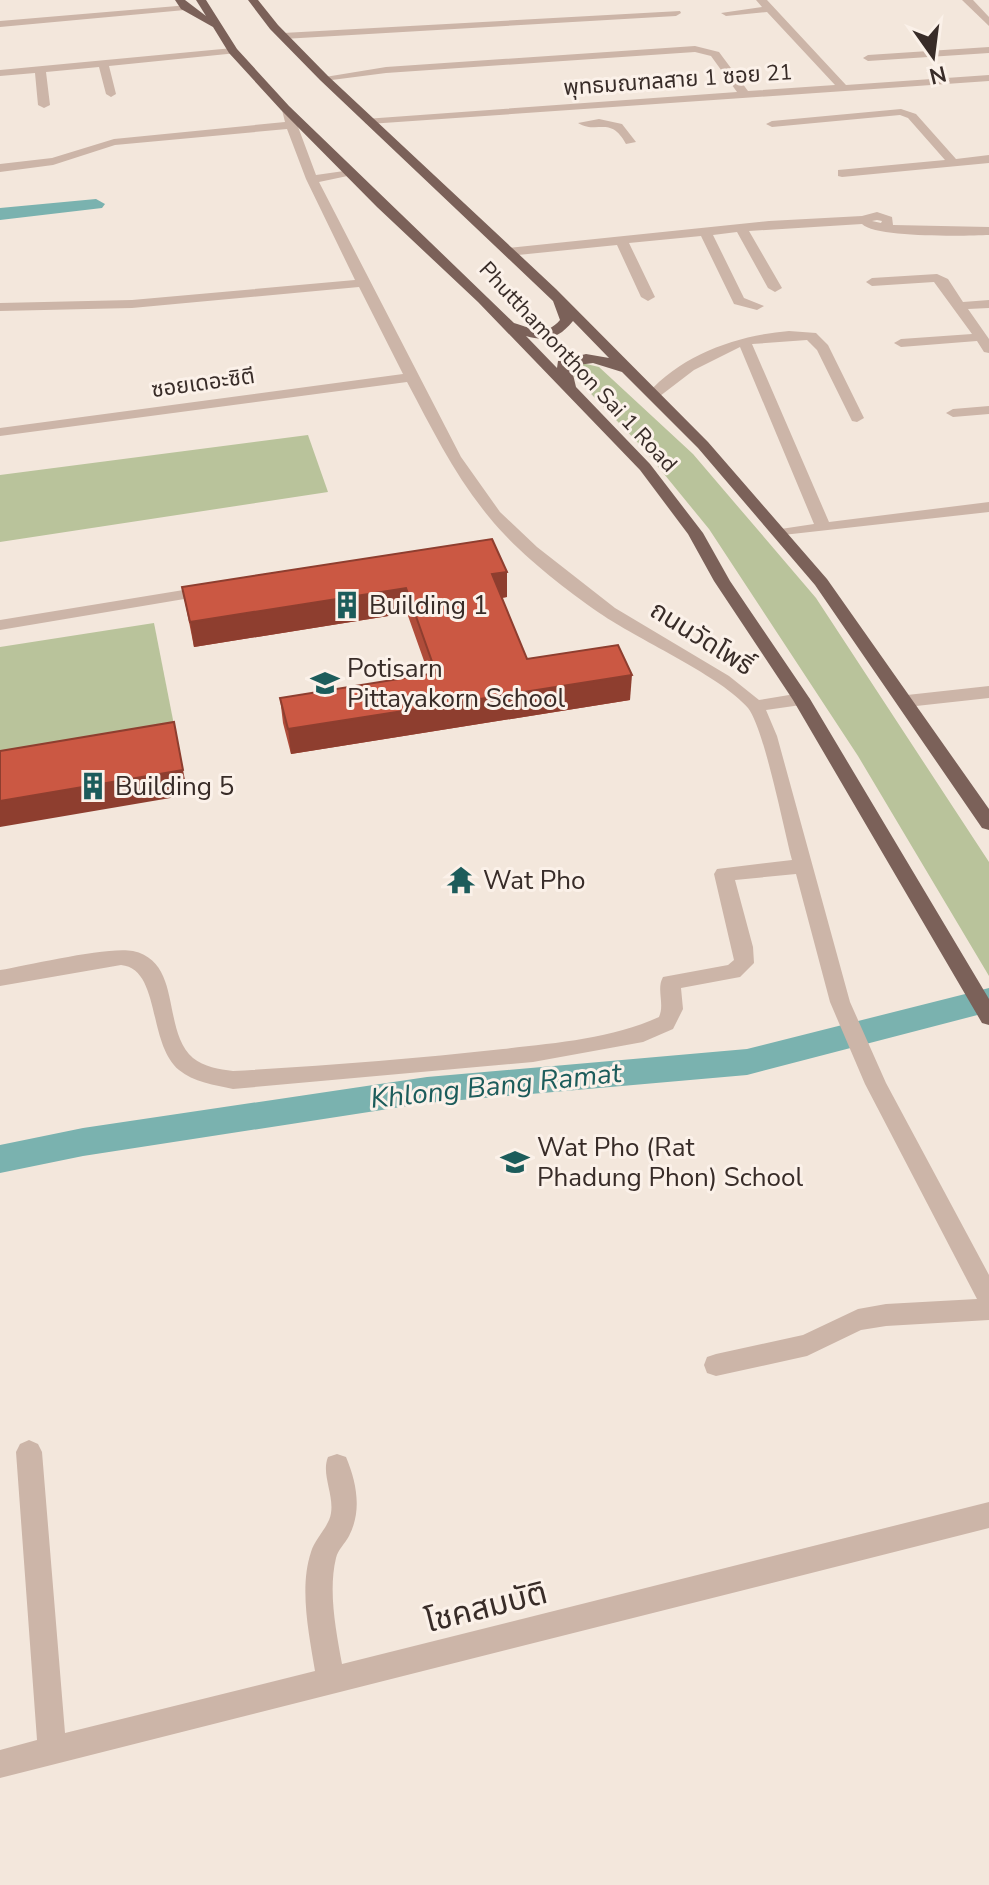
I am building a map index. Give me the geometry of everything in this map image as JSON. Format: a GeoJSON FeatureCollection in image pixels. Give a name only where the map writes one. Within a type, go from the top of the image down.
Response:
{"type":"FeatureCollection","features":[{"type":"Feature","properties":{"kind":"main road","name":"Phutthamonthon Sai 1 Road"},"geometry":{"type":"LineString","coordinates":[[253,0],[269,10],[283,36],[324,78],[655,393],[830,593],[989,823]]}},
{"type":"Feature","properties":{"kind":"main road","name":"Phutthamonthon Sai 1 Road"},"geometry":{"type":"LineString","coordinates":[[190,5],[215,26],[233,51],[285,108],[507,324],[645,467],[695,533],[722,581],[801,699],[989,1017]]}},
{"type":"Feature","properties":{"kind":"main road"},"geometry":{"type":"LineString","coordinates":[[507,324],[527,333],[556,333],[567,320],[559,300]]}},
{"type":"Feature","properties":{"kind":"main road"},"geometry":{"type":"LineString","coordinates":[[572,390],[563,364],[573,358],[599,359],[631,370]]}},
{"type":"Feature","properties":{"kind":"street"},"geometry":{"type":"LineString","coordinates":[[761,0],[843,88]]}},
{"type":"Feature","properties":{"kind":"street"},"geometry":{"type":"LineString","coordinates":[[970,2],[989,4]]}},
{"type":"Feature","properties":{"kind":"street"},"geometry":{"type":"LineString","coordinates":[[970,2],[989,23]]}},
{"type":"Feature","properties":{"kind":"street"},"geometry":{"type":"LineString","coordinates":[[145,15],[190,5]]}},
{"type":"Feature","properties":{"kind":"street"},"geometry":{"type":"LineString","coordinates":[[0,24],[190,5]]}},
{"type":"Feature","properties":{"kind":"street"},"geometry":{"type":"LineString","coordinates":[[726,13],[770,9]]}},
{"type":"Feature","properties":{"kind":"street"},"geometry":{"type":"LineString","coordinates":[[283,36],[676,13]]}},
{"type":"Feature","properties":{"kind":"street"},"geometry":{"type":"LineString","coordinates":[[324,78],[705,50],[715,54],[745,95]]}},
{"type":"Feature","properties":{"kind":"street"},"geometry":{"type":"LineString","coordinates":[[868,58],[989,50]]}},
{"type":"Feature","properties":{"kind":"street"},"geometry":{"type":"LineString","coordinates":[[0,73],[233,51]]}},
{"type":"Feature","properties":{"kind":"street"},"geometry":{"type":"LineString","coordinates":[[103,63],[111,94]]}},
{"type":"Feature","properties":{"kind":"street"},"geometry":{"type":"LineString","coordinates":[[40,69],[44,105]]}},
{"type":"Feature","properties":{"kind":"street"},"geometry":{"type":"LineString","coordinates":[[415,69],[432,81]]}},
{"type":"Feature","properties":{"kind":"street","name":"พุทธมณฑลสาย 1 ซอย 21"},"geometry":{"type":"LineString","coordinates":[[369,121],[989,78]]}},
{"type":"Feature","properties":{"kind":"street"},"geometry":{"type":"LineString","coordinates":[[578,107],[586,128],[618,125],[627,133],[630,142]]}},
{"type":"Feature","properties":{"kind":"street","name":"ถนนวัดโพธิ์"},"geometry":{"type":"LineString","coordinates":[[285,108],[312,179],[363,283],[454,457],[495,515],[520,540],[609,612],[723,680],[756,706],[768,736],[840,1002],[876,1084],[989,1298]]}},
{"type":"Feature","properties":{"kind":"street"},"geometry":{"type":"LineString","coordinates":[[772,124],[901,112],[912,116],[953,162]]}},
{"type":"Feature","properties":{"kind":"street"},"geometry":{"type":"LineString","coordinates":[[0,168],[53,161],[114,142],[290,125]]}},
{"type":"Feature","properties":{"kind":"street"},"geometry":{"type":"LineString","coordinates":[[842,173],[989,159]]}},
{"type":"Feature","properties":{"kind":"street"},"geometry":{"type":"LineString","coordinates":[[312,179],[351,174]]}},
{"type":"Feature","properties":{"kind":"street"},"geometry":{"type":"LineString","coordinates":[[508,252],[813,222],[865,220],[871,226],[887,225],[925,234],[989,231]]}},
{"type":"Feature","properties":{"kind":"street"},"geometry":{"type":"LineString","coordinates":[[741,228],[775,288]]}},
{"type":"Feature","properties":{"kind":"street"},"geometry":{"type":"LineString","coordinates":[[705,232],[739,301],[757,306]]}},
{"type":"Feature","properties":{"kind":"street"},"geometry":{"type":"LineString","coordinates":[[621,240],[648,297]]}},
{"type":"Feature","properties":{"kind":"street"},"geometry":{"type":"LineString","coordinates":[[872,282],[937,278],[943,282],[989,349]]}},
{"type":"Feature","properties":{"kind":"street"},"geometry":{"type":"LineString","coordinates":[[0,307],[160,303],[363,283]]}},
{"type":"Feature","properties":{"kind":"street"},"geometry":{"type":"LineString","coordinates":[[959,306],[989,304]]}},
{"type":"Feature","properties":{"kind":"street"},"geometry":{"type":"LineString","coordinates":[[655,393],[686,366],[708,353],[745,342],[783,336],[811,336],[823,348],[857,418]]}},
{"type":"Feature","properties":{"kind":"street"},"geometry":{"type":"LineString","coordinates":[[901,343],[980,337]]}},
{"type":"Feature","properties":{"kind":"street"},"geometry":{"type":"LineString","coordinates":[[745,342],[823,526]]}},
{"type":"Feature","properties":{"kind":"street","name":"ซอยเดอะซิตี"},"geometry":{"type":"LineString","coordinates":[[0,432],[412,377]]}},
{"type":"Feature","properties":{"kind":"street"},"geometry":{"type":"LineString","coordinates":[[953,413],[989,410]]}},
{"type":"Feature","properties":{"kind":"street"},"geometry":{"type":"LineString","coordinates":[[780,533],[989,507]]}},
{"type":"Feature","properties":{"kind":"street"},"geometry":{"type":"LineString","coordinates":[[493,544],[520,540]]}},
{"type":"Feature","properties":{"kind":"street"},"geometry":{"type":"LineString","coordinates":[[0,625],[232,587]]}},
{"type":"Feature","properties":{"kind":"street"},"geometry":{"type":"LineString","coordinates":[[907,701],[989,692]]}},
{"type":"Feature","properties":{"kind":"street"},"geometry":{"type":"LineString","coordinates":[[756,706],[801,699]]}},
{"type":"Feature","properties":{"kind":"street"},"geometry":{"type":"LineString","coordinates":[[0,978],[121,957],[136,959],[145,965],[151,975],[170,1036],[181,1059],[200,1073],[233,1080],[452,1062],[586,1046],[631,1039],[654,1031],[667,1023],[673,1008],[670,982],[733,972],[744,963],[743,947],[724,874],[802,866]]}},
{"type":"Feature","properties":{"kind":"street"},"geometry":{"type":"LineString","coordinates":[[716,1365],[807,1345],[858,1320],[886,1315],[989,1309]]}},
{"type":"Feature","properties":{"kind":"street"},"geometry":{"type":"LineString","coordinates":[[29,1452],[52,1752]]}},
{"type":"Feature","properties":{"kind":"street"},"geometry":{"type":"LineString","coordinates":[[331,1681],[322,1624],[322,1583],[324,1551],[343,1521],[345,1503],[337,1466]]}},
{"type":"Feature","properties":{"kind":"street","name":"โชคสมบัติ"},"geometry":{"type":"LineString","coordinates":[[0,1764],[989,1515]]}},
{"type":"Feature","properties":{"kind":"green space"},"geometry":{"type":"Polygon","coordinates":[[[582,363],[599,367],[693,454],[816,598],[989,862],[989,976],[858,756],[709,529],[642,447],[573,375],[570,369],[582,363]]]}},
{"type":"Feature","properties":{"kind":"green space"},"geometry":{"type":"Polygon","coordinates":[[[308,435],[328,492],[0,542],[0,475],[308,435]]]}},
{"type":"Feature","properties":{"kind":"green space"},"geometry":{"type":"Polygon","coordinates":[[[154,623],[174,725],[0,753],[0,647],[154,623]]]}},
{"type":"Feature","properties":{"kind":"building"},"geometry":{"type":"Polygon","coordinates":[[[492,539],[507,572],[492,574],[527,659],[618,645],[632,675],[288,729],[280,698],[436,673],[406,588],[190,622],[182,587],[492,539]]]}},
{"type":"Feature","properties":{"kind":"building"},"geometry":{"type":"Polygon","coordinates":[[[174,722],[183,770],[0,801],[0,751],[174,722]]]}},
{"type":"Feature","properties":{"kind":"waterway"},"geometry":{"type":"LineString","coordinates":[[0,214],[96,204]]}},
{"type":"Feature","properties":{"kind":"waterway","name":"Khlong Bang Ramat"},"geometry":{"type":"LineString","coordinates":[[0,1159],[83,1142],[427,1090],[747,1062],[989,1000]]}},
{"type":"Feature","properties":{"kind":"place","name":"Building 1"},"geometry":{"type":"Point","coordinates":[347,605]}},
{"type":"Feature","properties":{"kind":"place","name":"Potisarn Pittayakorn School"},"geometry":{"type":"Point","coordinates":[325,683]}},
{"type":"Feature","properties":{"kind":"place","name":"Building 5"},"geometry":{"type":"Point","coordinates":[93,786]}},
{"type":"Feature","properties":{"kind":"place","name":"Wat Pho"},"geometry":{"type":"Point","coordinates":[461,880]}},
{"type":"Feature","properties":{"kind":"place","name":"Wat Pho (Rat Phadung Phon) School"},"geometry":{"type":"Point","coordinates":[515,1162]}}]}
